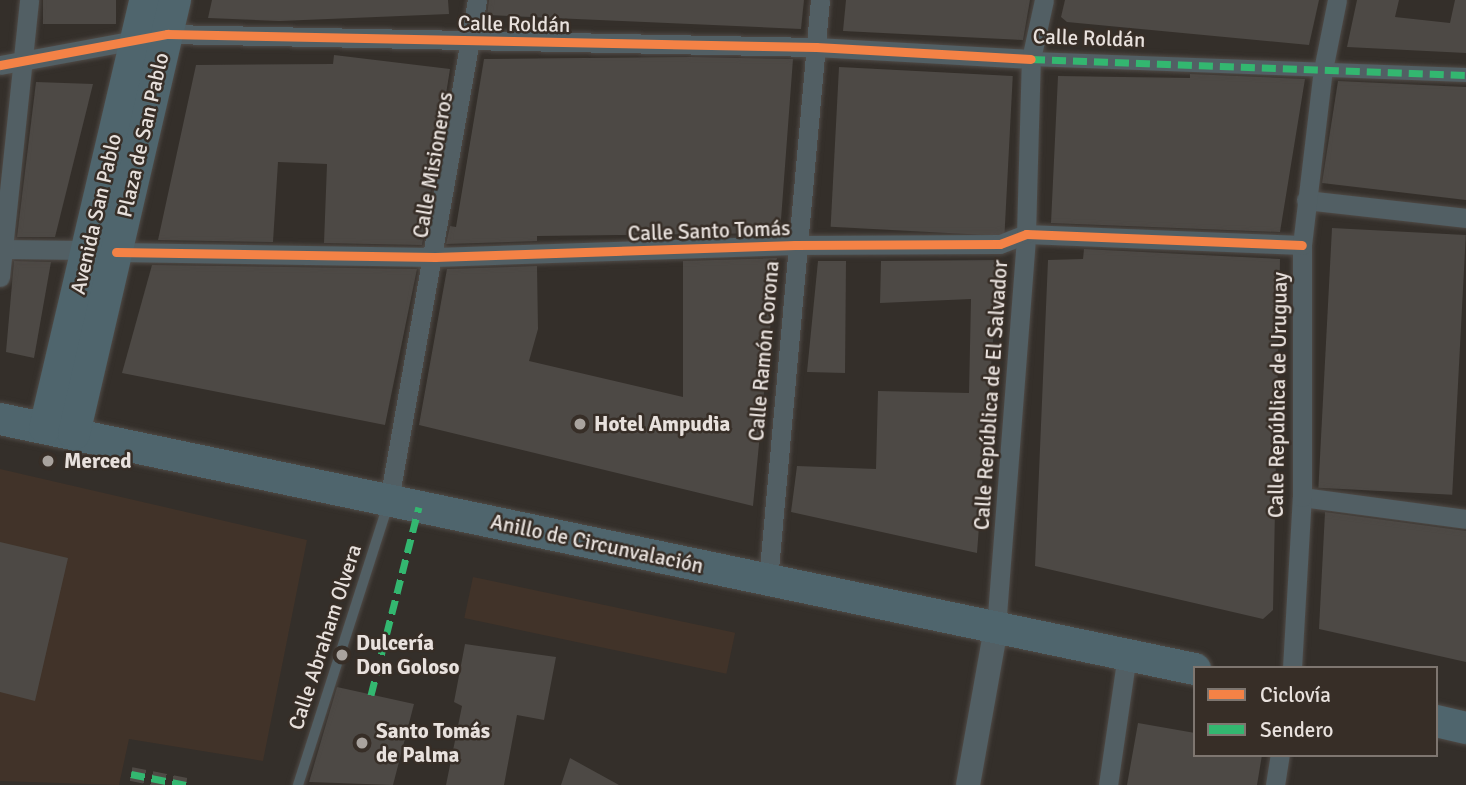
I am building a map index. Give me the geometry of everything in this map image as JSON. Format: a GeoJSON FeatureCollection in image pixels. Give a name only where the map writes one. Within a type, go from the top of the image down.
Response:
{"type":"FeatureCollection","features":[{"type":"Feature","properties":{"kind":"main road","name":"Avenida San Pablo"},"geometry":{"type":"LineString","coordinates":[[102,251],[136,37],[145,0]]}},
{"type":"Feature","properties":{"kind":"main road","name":"Plaza de San Pablo"},"geometry":{"type":"LineString","coordinates":[[60,431],[102,251],[176,0]]}},
{"type":"Feature","properties":{"kind":"main road","name":"Anillo de Circunvalación"},"geometry":{"type":"LineString","coordinates":[[0,419],[1193,669]]}},
{"type":"Feature","properties":{"kind":"main road"},"geometry":{"type":"LineString","coordinates":[[1438,721],[1466,728]]}},
{"type":"Feature","properties":{"kind":"street"},"geometry":{"type":"LineString","coordinates":[[0,277],[20,64],[29,0]]}},
{"type":"Feature","properties":{"kind":"street","name":"Calle Misioneros"},"geometry":{"type":"LineString","coordinates":[[389,500],[435,257],[477,0]]}},
{"type":"Feature","properties":{"kind":"street","name":"Calle Ramón Corona"},"geometry":{"type":"LineString","coordinates":[[768,580],[795,245],[820,0]]}},
{"type":"Feature","properties":{"kind":"street","name":"Calle República de El Salvador"},"geometry":{"type":"LineString","coordinates":[[996,628],[1026,234],[1031,59],[1044,0]]}},
{"type":"Feature","properties":{"kind":"street","name":"Calle República de Uruguay"},"geometry":{"type":"LineString","coordinates":[[1292,666],[1302,497],[1302,245],[1324,70],[1337,0]]}},
{"type":"Feature","properties":{"kind":"street","name":"Calle Roldán"},"geometry":{"type":"LineString","coordinates":[[0,65],[20,64],[136,37],[167,34],[816,47],[1031,59],[1466,75]]}},
{"type":"Feature","properties":{"kind":"street"},"geometry":{"type":"LineString","coordinates":[[1306,200],[1466,218]]}},
{"type":"Feature","properties":{"kind":"street","name":"Calle Santo Tomás"},"geometry":{"type":"LineString","coordinates":[[1,248],[435,257],[795,245],[1000,244],[1026,234],[1302,245]]}},
{"type":"Feature","properties":{"kind":"street"},"geometry":{"type":"LineString","coordinates":[[1302,497],[1466,519]]}},
{"type":"Feature","properties":{"kind":"street"},"geometry":{"type":"LineString","coordinates":[[968,785],[996,628]]}},
{"type":"Feature","properties":{"kind":"street"},"geometry":{"type":"LineString","coordinates":[[1108,785],[1127,655]]}},
{"type":"Feature","properties":{"kind":"street"},"geometry":{"type":"LineString","coordinates":[[1275,785],[1280,757]]}},
{"type":"Feature","properties":{"kind":"lane","name":"Calle Abraham Olvera"},"geometry":{"type":"LineString","coordinates":[[298,785],[389,500]]}},
{"type":"Feature","properties":{"kind":"shaded area"},"geometry":{"type":"Polygon","coordinates":[[[0,469],[307,540],[263,761],[129,739],[119,785],[0,781],[0,469]]]}},
{"type":"Feature","properties":{"kind":"shaded area"},"geometry":{"type":"Polygon","coordinates":[[[473,577],[735,633],[726,674],[464,618],[473,577]]]}},
{"type":"Feature","properties":{"kind":"building"},"geometry":{"type":"Polygon","coordinates":[[[43,0],[116,0],[116,24],[43,24],[43,0]]]}},
{"type":"Feature","properties":{"kind":"building"},"geometry":{"type":"Polygon","coordinates":[[[212,0],[448,0],[449,14],[280,21],[208,18],[212,0]]]}},
{"type":"Feature","properties":{"kind":"building"},"geometry":{"type":"Polygon","coordinates":[[[489,0],[804,0],[801,29],[487,15],[489,0]]]}},
{"type":"Feature","properties":{"kind":"building"},"geometry":{"type":"Polygon","coordinates":[[[846,0],[1030,0],[1023,40],[843,31],[846,0]]]}},
{"type":"Feature","properties":{"kind":"building"},"geometry":{"type":"Polygon","coordinates":[[[1065,0],[1319,0],[1309,45],[1067,22],[1061,17],[1065,0]]]}},
{"type":"Feature","properties":{"kind":"building"},"geometry":{"type":"Polygon","coordinates":[[[1357,0],[1399,0],[1395,17],[1450,23],[1455,0],[1466,0],[1466,53],[1347,47],[1357,0]]]}},
{"type":"Feature","properties":{"kind":"building"},"geometry":{"type":"Polygon","coordinates":[[[334,55],[450,69],[422,245],[324,243],[327,164],[278,162],[273,242],[158,240],[196,65],[333,64],[334,55]]]}},
{"type":"Feature","properties":{"kind":"building"},"geometry":{"type":"Polygon","coordinates":[[[484,59],[793,59],[780,233],[537,236],[537,241],[446,244],[450,226],[456,227],[484,59]]]}},
{"type":"Feature","properties":{"kind":"building"},"geometry":{"type":"Polygon","coordinates":[[[839,67],[1013,76],[1004,236],[831,227],[839,67]]]}},
{"type":"Feature","properties":{"kind":"building"},"geometry":{"type":"Polygon","coordinates":[[[1190,74],[1305,79],[1280,232],[1051,223],[1058,76],[1190,78],[1190,74]]]}},
{"type":"Feature","properties":{"kind":"building"},"geometry":{"type":"Polygon","coordinates":[[[1338,81],[1466,87],[1466,200],[1322,183],[1338,81]]]}},
{"type":"Feature","properties":{"kind":"building"},"geometry":{"type":"Polygon","coordinates":[[[36,82],[93,84],[55,237],[17,237],[36,82]]]}},
{"type":"Feature","properties":{"kind":"building"},"geometry":{"type":"Polygon","coordinates":[[[1332,228],[1466,235],[1452,495],[1318,488],[1332,228]]]}},
{"type":"Feature","properties":{"kind":"building"},"geometry":{"type":"Polygon","coordinates":[[[1084,249],[1280,259],[1273,610],[1263,619],[1035,566],[1048,260],[1083,259],[1084,249]]]}},
{"type":"Feature","properties":{"kind":"building"},"geometry":{"type":"Polygon","coordinates":[[[777,258],[753,506],[419,425],[447,269],[537,266],[538,329],[529,361],[683,397],[683,261],[777,258]]]}},
{"type":"Feature","properties":{"kind":"building"},"geometry":{"type":"Polygon","coordinates":[[[999,260],[977,553],[791,512],[797,466],[876,469],[878,391],[969,393],[971,299],[880,303],[881,261],[999,260]]]}},
{"type":"Feature","properties":{"kind":"building"},"geometry":{"type":"Polygon","coordinates":[[[14,261],[51,262],[34,358],[6,352],[14,261]]]}},
{"type":"Feature","properties":{"kind":"building"},"geometry":{"type":"Polygon","coordinates":[[[818,261],[846,261],[845,373],[807,372],[818,261]]]}},
{"type":"Feature","properties":{"kind":"building"},"geometry":{"type":"Polygon","coordinates":[[[152,265],[417,269],[385,425],[122,373],[152,265]]]}},
{"type":"Feature","properties":{"kind":"building"},"geometry":{"type":"Polygon","coordinates":[[[1325,512],[1466,531],[1466,662],[1319,629],[1325,512]]]}},
{"type":"Feature","properties":{"kind":"building"},"geometry":{"type":"Polygon","coordinates":[[[0,542],[68,558],[35,701],[0,692],[0,542]]]}},
{"type":"Feature","properties":{"kind":"building"},"geometry":{"type":"Polygon","coordinates":[[[465,644],[556,657],[544,720],[517,715],[504,785],[446,785],[462,706],[454,702],[465,644]]]}},
{"type":"Feature","properties":{"kind":"building","name":"Santo Tomás de Palma"},"geometry":{"type":"Polygon","coordinates":[[[337,687],[414,704],[393,785],[309,782],[337,687]]]}},
{"type":"Feature","properties":{"kind":"building"},"geometry":{"type":"Polygon","coordinates":[[[1138,723],[1193,733],[1193,757],[1262,757],[1257,785],[1127,785],[1138,723]]]}},
{"type":"Feature","properties":{"kind":"building"},"geometry":{"type":"Polygon","coordinates":[[[570,758],[619,785],[561,785],[570,758]]]}},
{"type":"Feature","properties":{"kind":"tunnel"},"geometry":{"type":"LineString","coordinates":[[131,774],[186,785]]}},
{"type":"Feature","properties":{"kind":"marked path"},"geometry":{"type":"LineString","coordinates":[[1031,59],[1466,75]]}},
{"type":"Feature","properties":{"kind":"marked path"},"geometry":{"type":"LineString","coordinates":[[371,695],[419,507]]}},
{"type":"Feature","properties":{"kind":"marked path"},"geometry":{"type":"LineString","coordinates":[[131,774],[186,785]]}},
{"type":"Feature","properties":{"kind":"cycle path"},"geometry":{"type":"LineString","coordinates":[[0,65],[167,34],[816,47],[1031,59]]}},
{"type":"Feature","properties":{"kind":"cycle path"},"geometry":{"type":"LineString","coordinates":[[116,252],[435,257],[795,245],[1000,244],[1026,234],[1302,245]]}},
{"type":"Feature","properties":{"kind":"place","name":"Hotel Ampudia"},"geometry":{"type":"Point","coordinates":[580,424]}},
{"type":"Feature","properties":{"kind":"place","name":"Merced"},"geometry":{"type":"Point","coordinates":[48,461]}},
{"type":"Feature","properties":{"kind":"place","name":"Dulcería Don Goloso"},"geometry":{"type":"Point","coordinates":[342,655]}},
{"type":"Feature","properties":{"kind":"place","name":"Santo Tomás de Palma"},"geometry":{"type":"Point","coordinates":[362,743]}}]}
